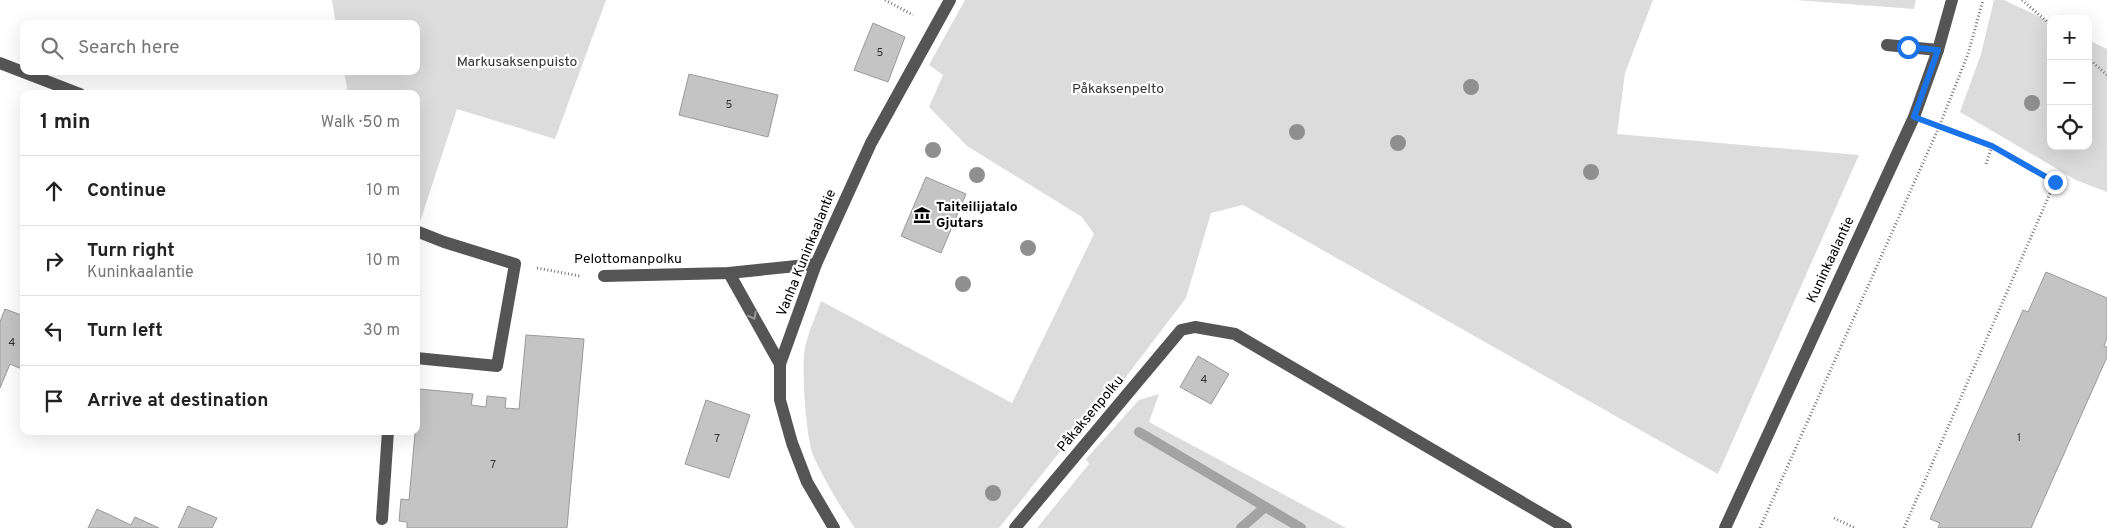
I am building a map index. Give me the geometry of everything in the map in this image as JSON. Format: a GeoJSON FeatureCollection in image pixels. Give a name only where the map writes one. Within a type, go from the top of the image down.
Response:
{"type":"FeatureCollection","features":[{"type":"Feature","properties":{"kind":"street","name":"Vanha Kuninkaalantie"},"geometry":{"type":"LineString","coordinates":[[834,528],[808,482],[792,442],[780,400],[780,364],[816,264],[871,143],[950,0]]}},
{"type":"Feature","properties":{"kind":"street","name":"Kuninkaalantie"},"geometry":{"type":"LineString","coordinates":[[1725,528],[1914,117],[1938,50],[1952,0]]}},
{"type":"Feature","properties":{"kind":"street"},"geometry":{"type":"LineString","coordinates":[[1887,46],[1938,50]]}},
{"type":"Feature","properties":{"kind":"street"},"geometry":{"type":"LineString","coordinates":[[0,63],[20,71]]}},
{"type":"Feature","properties":{"kind":"street"},"geometry":{"type":"LineString","coordinates":[[31,75],[70,90]]}},
{"type":"Feature","properties":{"kind":"street"},"geometry":{"type":"LineString","coordinates":[[420,233],[514,264],[496,366],[420,358]]}},
{"type":"Feature","properties":{"kind":"street","name":"Pelottomanpolku"},"geometry":{"type":"LineString","coordinates":[[604,276],[729,274],[816,264]]}},
{"type":"Feature","properties":{"kind":"street"},"geometry":{"type":"LineString","coordinates":[[729,274],[780,364]]}},
{"type":"Feature","properties":{"kind":"street","name":"Påkaksenpolku"},"geometry":{"type":"LineString","coordinates":[[1015,528],[1181,330],[1195,327],[1235,334],[1566,528]]}},
{"type":"Feature","properties":{"kind":"street"},"geometry":{"type":"LineString","coordinates":[[382,519],[388,435]]}},
{"type":"Feature","properties":{"kind":"path"},"geometry":{"type":"LineString","coordinates":[[885,0],[936,27]]}},
{"type":"Feature","properties":{"kind":"path"},"geometry":{"type":"LineString","coordinates":[[1760,528],[1939,127],[1968,54],[1983,0]]}},
{"type":"Feature","properties":{"kind":"path"},"geometry":{"type":"LineString","coordinates":[[2022,0],[2047,22]]}},
{"type":"Feature","properties":{"kind":"path"},"geometry":{"type":"LineString","coordinates":[[2090,60],[2107,74]]}},
{"type":"Feature","properties":{"kind":"path"},"geometry":{"type":"LineString","coordinates":[[1904,528],[2055,182],[1992,146],[1914,117]]}},
{"type":"Feature","properties":{"kind":"path"},"geometry":{"type":"LineString","coordinates":[[1986,164],[1992,146]]}},
{"type":"Feature","properties":{"kind":"path","name":"Pelottomanpolku"},"geometry":{"type":"LineString","coordinates":[[514,264],[582,276],[604,276]]}},
{"type":"Feature","properties":{"kind":"path"},"geometry":{"type":"LineString","coordinates":[[1834,518],[1855,528]]}},
{"type":"Feature","properties":{"kind":"green space","name":"Markusaksenpuisto"},"geometry":{"type":"Polygon","coordinates":[[[332,0],[606,0],[555,139],[457,109],[420,222],[420,90],[347,90],[345,75],[420,75],[420,20],[335,20],[332,0]]]}},
{"type":"Feature","properties":{"kind":"green space","name":"Påkaksenpelto"},"geometry":{"type":"Polygon","coordinates":[[[965,0],[1653,0],[1625,73],[1617,134],[1859,155],[1718,474],[1243,205],[1211,213],[1186,298],[1106,403],[1062,449],[999,528],[855,528],[832,493],[813,455],[808,433],[804,358],[808,336],[821,301],[1012,403],[1094,234],[1082,217],[967,146],[929,107],[943,75],[929,65],[965,0]]]}},
{"type":"Feature","properties":{"kind":"green space"},"geometry":{"type":"Polygon","coordinates":[[[1796,0],[1916,0],[1914,9],[1796,0]]]}},
{"type":"Feature","properties":{"kind":"green space"},"geometry":{"type":"Polygon","coordinates":[[[1994,0],[2004,0],[2047,20],[2047,150],[2092,150],[2092,42],[2107,49],[2107,192],[2076,180],[1960,112],[1981,54],[1994,0]]]}},
{"type":"Feature","properties":{"kind":"green space"},"geometry":{"type":"Polygon","coordinates":[[[1159,394],[1149,422],[1346,528],[1037,528],[1089,464],[1086,459],[1139,400],[1159,394]]]}},
{"type":"Feature","properties":{"kind":"building"},"geometry":{"type":"Polygon","coordinates":[[[873,23],[905,37],[888,82],[854,70],[873,23]]]}},
{"type":"Feature","properties":{"kind":"building"},"geometry":{"type":"Polygon","coordinates":[[[689,74],[778,95],[768,137],[679,115],[689,74]]]}},
{"type":"Feature","properties":{"kind":"building"},"geometry":{"type":"Polygon","coordinates":[[[926,177],[966,194],[941,253],[901,236],[926,177]]]}},
{"type":"Feature","properties":{"kind":"building"},"geometry":{"type":"Polygon","coordinates":[[[2046,272],[2107,298],[2107,338],[2104,346],[2107,347],[2107,357],[2031,528],[1938,528],[1940,523],[1930,519],[2023,310],[2028,312],[2046,272]]]}},
{"type":"Feature","properties":{"kind":"building"},"geometry":{"type":"Polygon","coordinates":[[[5,309],[20,315],[20,368],[10,364],[0,388],[0,322],[5,309]]]}},
{"type":"Feature","properties":{"kind":"building"},"geometry":{"type":"Polygon","coordinates":[[[526,335],[584,339],[567,528],[407,528],[407,522],[399,521],[401,499],[409,500],[415,435],[420,435],[420,389],[473,394],[471,405],[486,407],[487,396],[506,398],[505,408],[519,409],[526,335]]]}},
{"type":"Feature","properties":{"kind":"building"},"geometry":{"type":"Polygon","coordinates":[[[1198,356],[1229,374],[1211,404],[1180,387],[1198,356]]]}},
{"type":"Feature","properties":{"kind":"building"},"geometry":{"type":"Polygon","coordinates":[[[706,400],[750,415],[729,478],[685,464],[706,400]]]}},
{"type":"Feature","properties":{"kind":"building"},"geometry":{"type":"Polygon","coordinates":[[[188,506],[217,518],[212,528],[178,528],[188,506]]]}},
{"type":"Feature","properties":{"kind":"building"},"geometry":{"type":"Polygon","coordinates":[[[97,509],[131,525],[135,517],[159,528],[88,528],[97,509]]]}},
{"type":"Feature","properties":{"kind":"waterway"},"geometry":{"type":"LineString","coordinates":[[1139,432],[1301,528]]}},
{"type":"Feature","properties":{"kind":"waterway"},"geometry":{"type":"LineString","coordinates":[[1241,528],[1265,507]]}},
{"type":"Feature","properties":{"kind":"place","name":"Taiteilijatalo Gjutars"},"geometry":{"type":"Point","coordinates":[922,215]}},
{"type":"Feature","properties":{"kind":"route"},"geometry":{"type":"LineString","coordinates":[[1908,47],[1938,50],[1914,117],[1992,146],[2055,182]]}}]}
